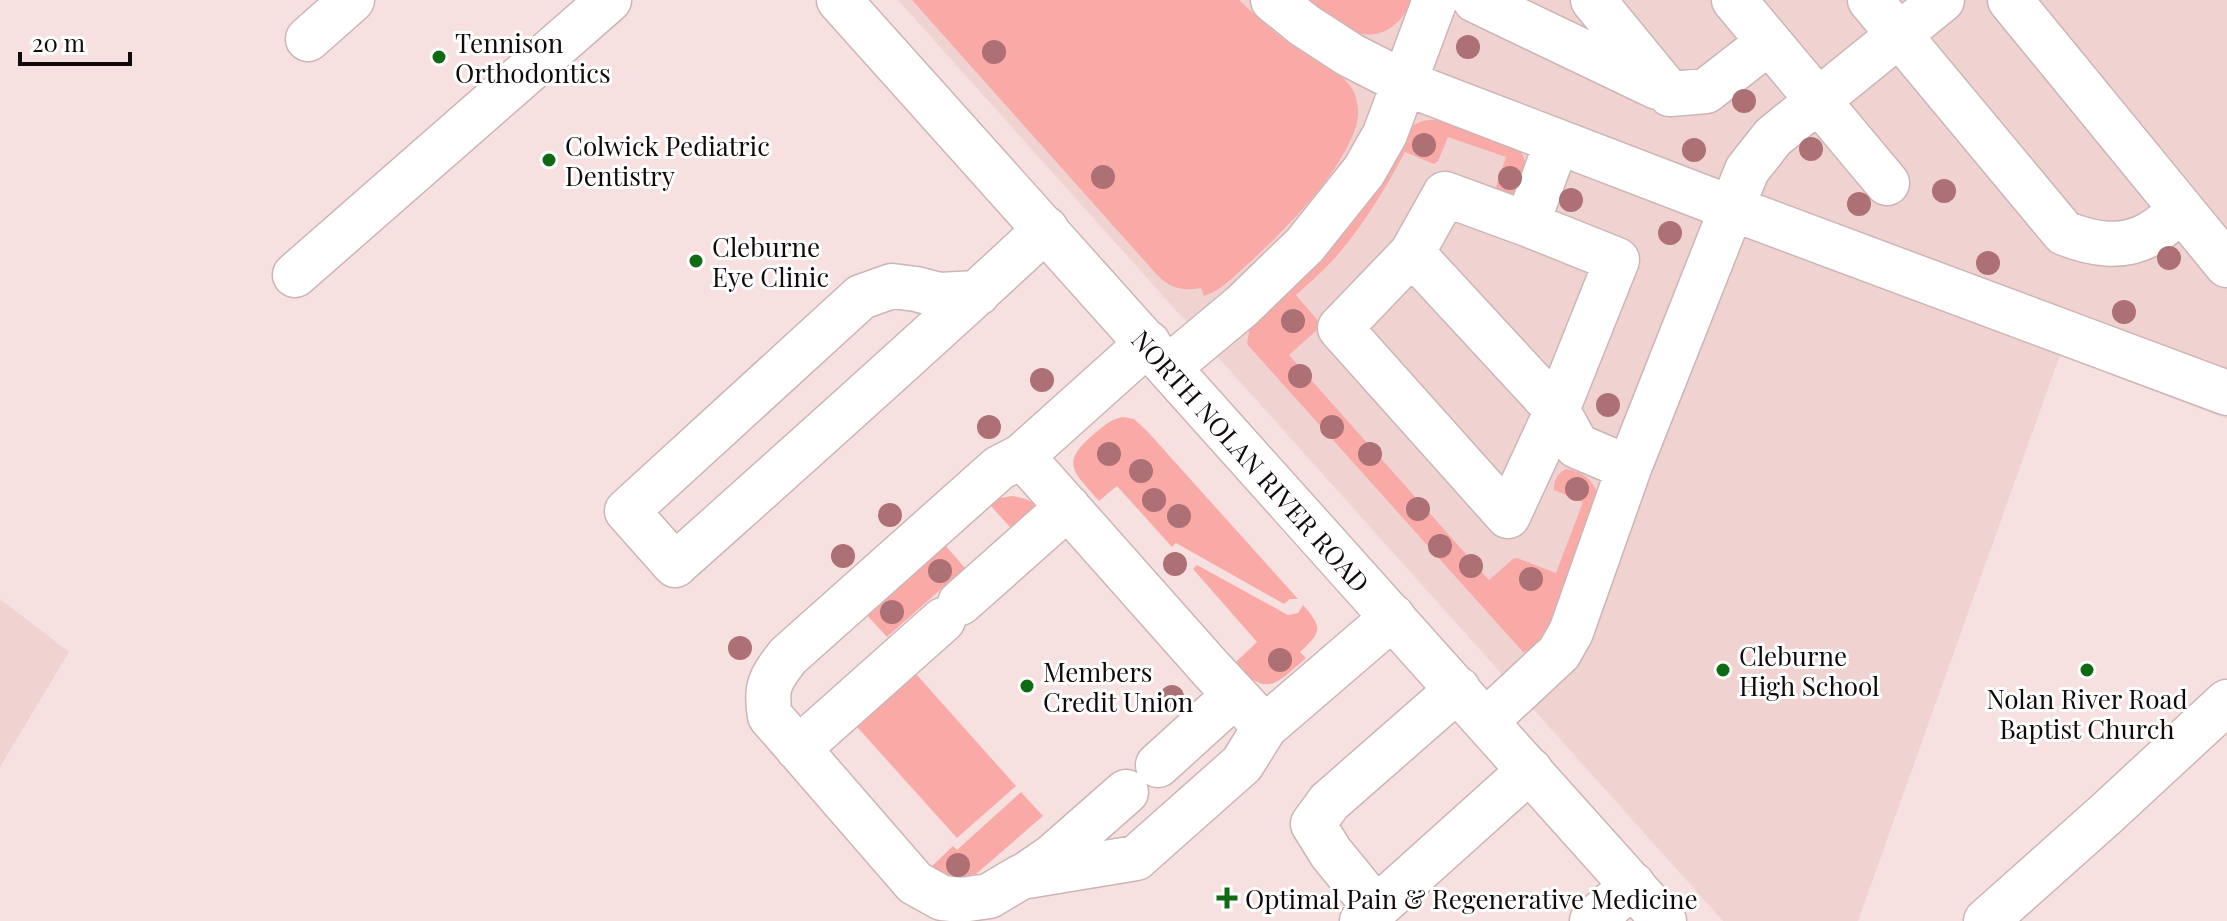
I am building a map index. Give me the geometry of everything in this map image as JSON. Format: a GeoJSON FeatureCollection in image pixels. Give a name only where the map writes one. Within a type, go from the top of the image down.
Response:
{"type":"FeatureCollection","features":[{"type":"Feature","properties":{"kind":"main road"},"geometry":{"type":"LineString","coordinates":[[308,39],[352,0]]}},
{"type":"Feature","properties":{"kind":"main road"},"geometry":{"type":"LineString","coordinates":[[295,275],[609,0]]}},
{"type":"Feature","properties":{"kind":"main road","name":"NORTH NOLAN RIVER ROAD"},"geometry":{"type":"LineString","coordinates":[[839,0],[1664,921]]}},
{"type":"Feature","properties":{"kind":"main road"},"geometry":{"type":"LineString","coordinates":[[1273,0],[1350,55],[1405,83],[2227,393]]}},
{"type":"Feature","properties":{"kind":"main road"},"geometry":{"type":"LineString","coordinates":[[1126,792],[1052,857],[989,896],[961,900],[942,898],[915,883],[798,749],[770,716],[767,696],[774,673],[788,656],[999,468],[1022,456],[1159,355],[1277,274],[1364,171],[1385,134],[1435,0]]}},
{"type":"Feature","properties":{"kind":"main road"},"geometry":{"type":"LineString","coordinates":[[1475,0],[1670,94],[1706,91],[1769,42]]}},
{"type":"Feature","properties":{"kind":"main road"},"geometry":{"type":"LineString","coordinates":[[1593,0],[1670,94]]}},
{"type":"Feature","properties":{"kind":"main road"},"geometry":{"type":"LineString","coordinates":[[1734,0],[1887,183]]}},
{"type":"Feature","properties":{"kind":"main road"},"geometry":{"type":"LineString","coordinates":[[1870,0],[2064,233],[2104,245],[2126,242],[2149,235],[2181,211]]}},
{"type":"Feature","properties":{"kind":"main road"},"geometry":{"type":"LineString","coordinates":[[1530,770],[1369,914],[1313,824],[1329,802],[1472,705],[1559,653],[1571,632],[1629,468],[1747,170],[1773,137],[1942,0]]}},
{"type":"Feature","properties":{"kind":"main road"},"geometry":{"type":"LineString","coordinates":[[2010,0],[2227,265]]}},
{"type":"Feature","properties":{"kind":"main road"},"geometry":{"type":"LineString","coordinates":[[1527,224],[1557,142]]}},
{"type":"Feature","properties":{"kind":"main road"},"geometry":{"type":"LineString","coordinates":[[1445,194],[1617,260],[1557,410],[1508,516],[1340,328],[1412,253],[1445,194]]}},
{"type":"Feature","properties":{"kind":"main road"},"geometry":{"type":"LineString","coordinates":[[978,293],[939,295],[892,286],[861,297],[627,511],[675,565],[978,293],[1046,229]]}},
{"type":"Feature","properties":{"kind":"main road"},"geometry":{"type":"LineString","coordinates":[[1412,253],[1557,410],[1577,446],[1629,468]]}},
{"type":"Feature","properties":{"kind":"main road"},"geometry":{"type":"LineString","coordinates":[[1022,456],[1265,727]]}},
{"type":"Feature","properties":{"kind":"main road"},"geometry":{"type":"LineString","coordinates":[[798,749],[1068,507]]}},
{"type":"Feature","properties":{"kind":"main road"},"geometry":{"type":"LineString","coordinates":[[1021,877],[1136,858],[1242,764],[1265,727],[1393,617]]}},
{"type":"Feature","properties":{"kind":"main road"},"geometry":{"type":"LineString","coordinates":[[1158,765],[1235,695]]}},
{"type":"Feature","properties":{"kind":"main road"},"geometry":{"type":"LineString","coordinates":[[1986,921],[2227,702]]}},
{"type":"Feature","properties":{"kind":"main road"},"geometry":{"type":"LineString","coordinates":[[1592,921],[1633,885]]}},
{"type":"Feature","properties":{"kind":"shaded area","name":"Cleburne High School"},"geometry":{"type":"Polygon","coordinates":[[[898,0],[2227,0],[2227,419],[2060,355],[1858,921],[1723,921],[898,0]]]}},
{"type":"Feature","properties":{"kind":"shaded area"},"geometry":{"type":"Polygon","coordinates":[[[912,0],[1239,0],[1285,40],[1348,83],[1357,103],[1356,126],[1338,163],[1294,218],[1233,278],[1204,296],[1201,288],[1178,288],[1158,276],[912,0]]]}},
{"type":"Feature","properties":{"kind":"shaded area"},"geometry":{"type":"Polygon","coordinates":[[[1303,0],[1410,0],[1402,18],[1393,26],[1369,35],[1346,29],[1303,0]]]}},
{"type":"Feature","properties":{"kind":"shaded area"},"geometry":{"type":"Polygon","coordinates":[[[1440,120],[1515,147],[1525,162],[1516,192],[1505,193],[1496,187],[1506,157],[1448,137],[1434,164],[1405,152],[1353,236],[1296,295],[1318,321],[1318,329],[1289,355],[1489,580],[1517,558],[1556,573],[1583,502],[1554,490],[1555,480],[1566,469],[1582,474],[1593,484],[1598,494],[1548,632],[1537,645],[1523,652],[1247,344],[1250,325],[1404,130],[1422,121],[1440,120]]]}},
{"type":"Feature","properties":{"kind":"shaded area"},"geometry":{"type":"Polygon","coordinates":[[[1123,417],[1134,419],[1148,432],[1298,599],[1290,599],[1284,604],[1176,543],[1172,547],[1117,486],[1099,501],[1077,474],[1074,460],[1084,443],[1095,433],[1123,417]]]}},
{"type":"Feature","properties":{"kind":"shaded area"},"geometry":{"type":"Polygon","coordinates":[[[1023,498],[1038,508],[1019,537],[990,505],[995,499],[1023,498]]]}},
{"type":"Feature","properties":{"kind":"shaded area"},"geometry":{"type":"Polygon","coordinates":[[[944,544],[965,568],[887,637],[865,613],[944,544]]]}},
{"type":"Feature","properties":{"kind":"shaded area"},"geometry":{"type":"Polygon","coordinates":[[[1197,565],[1288,615],[1298,613],[1303,605],[1314,619],[1317,629],[1313,639],[1300,652],[1306,658],[1272,684],[1264,684],[1247,675],[1236,662],[1257,642],[1193,569],[1197,565]]]}},
{"type":"Feature","properties":{"kind":"shaded area"},"geometry":{"type":"Polygon","coordinates":[[[0,599],[69,652],[0,767],[0,599]]]}},
{"type":"Feature","properties":{"kind":"shaded area"},"geometry":{"type":"Polygon","coordinates":[[[908,665],[1016,786],[957,838],[849,718],[908,665]]]}},
{"type":"Feature","properties":{"kind":"shaded area"},"geometry":{"type":"Polygon","coordinates":[[[1021,792],[1043,816],[976,874],[956,878],[931,869],[953,846],[957,850],[1021,792]]]}},
{"type":"Feature","properties":{"kind":"place","name":"Tennison Orthodontics"},"geometry":{"type":"Point","coordinates":[439,57]}},
{"type":"Feature","properties":{"kind":"place","name":"Colwick Pediatric Dentistry"},"geometry":{"type":"Point","coordinates":[549,160]}},
{"type":"Feature","properties":{"kind":"place","name":"Cleburne Eye Clinic"},"geometry":{"type":"Point","coordinates":[696,261]}},
{"type":"Feature","properties":{"kind":"place","name":"Cleburne High School"},"geometry":{"type":"Point","coordinates":[1723,670]}},
{"type":"Feature","properties":{"kind":"place","name":"Nolan River Road Baptist Church"},"geometry":{"type":"Point","coordinates":[2087,670]}},
{"type":"Feature","properties":{"kind":"place","name":"Members Credit Union"},"geometry":{"type":"Point","coordinates":[1027,686]}},
{"type":"Feature","properties":{"kind":"place","name":"Optimal Pain & Regenerative Medicine"},"geometry":{"type":"Point","coordinates":[1227,898]}}]}
